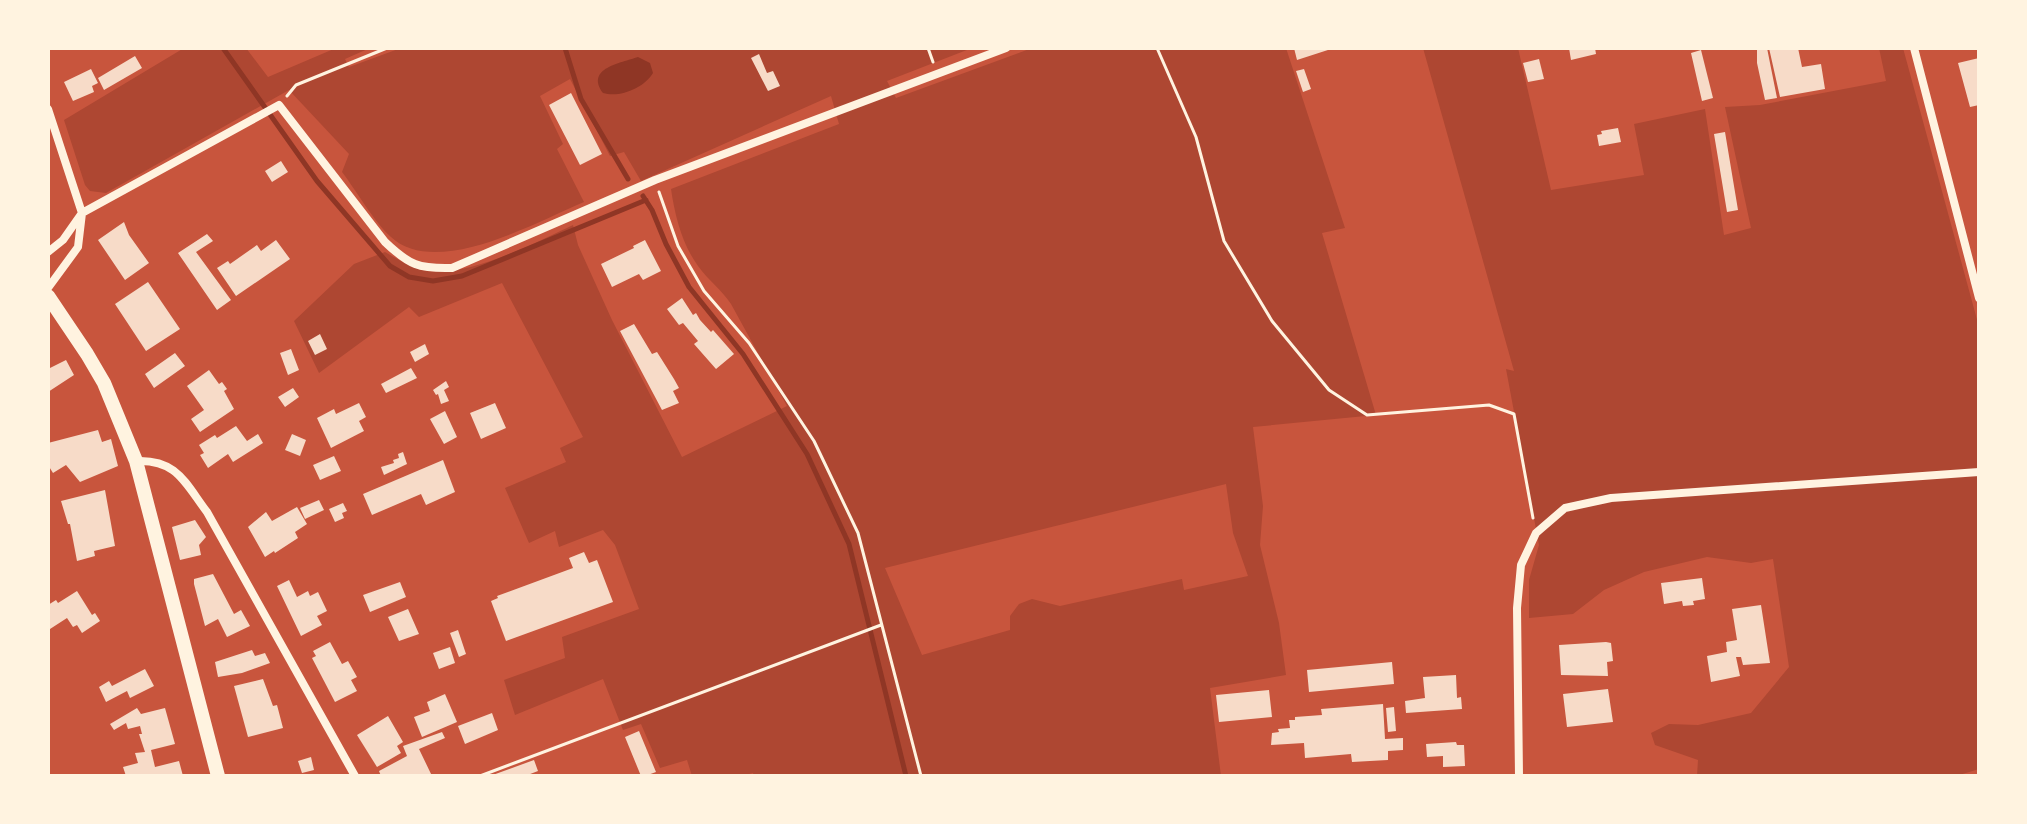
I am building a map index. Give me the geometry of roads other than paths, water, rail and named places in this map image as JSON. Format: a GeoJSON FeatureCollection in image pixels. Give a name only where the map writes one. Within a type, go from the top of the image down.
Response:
{"type":"FeatureCollection","features":[{"type":"Feature","properties":{"kind":"street"},"geometry":{"type":"LineString","coordinates":[[48,252],[63,240],[82,213],[279,105],[385,242],[404,260],[426,269],[452,268],[655,180],[1006,48]]}},
{"type":"Feature","properties":{"kind":"street"},"geometry":{"type":"LineString","coordinates":[[1914,48],[1979,298]]}},
{"type":"Feature","properties":{"kind":"street"},"geometry":{"type":"LineString","coordinates":[[48,109],[82,213],[78,247],[48,288]]}},
{"type":"Feature","properties":{"kind":"street"},"geometry":{"type":"LineString","coordinates":[[48,296],[104,383],[136,461],[218,776]]}},
{"type":"Feature","properties":{"kind":"street"},"geometry":{"type":"LineString","coordinates":[[136,461],[153,460],[166,464],[177,472],[207,512],[355,776]]}},
{"type":"Feature","properties":{"kind":"street"},"geometry":{"type":"LineString","coordinates":[[1519,776],[1517,608],[1521,565],[1536,533],[1565,508],[1611,498],[1979,472]]}},
{"type":"Feature","properties":{"kind":"waterway"},"geometry":{"type":"LineString","coordinates":[[223,48],[317,181],[390,266],[409,277],[433,281],[462,276],[646,200]]}},
{"type":"Feature","properties":{"kind":"waterway"},"geometry":{"type":"LineString","coordinates":[[565,48],[581,99],[628,179]]}},
{"type":"Feature","properties":{"kind":"waterway"},"geometry":{"type":"LineString","coordinates":[[643,196],[689,287],[743,354],[807,454],[849,544],[906,776]]}}]}
